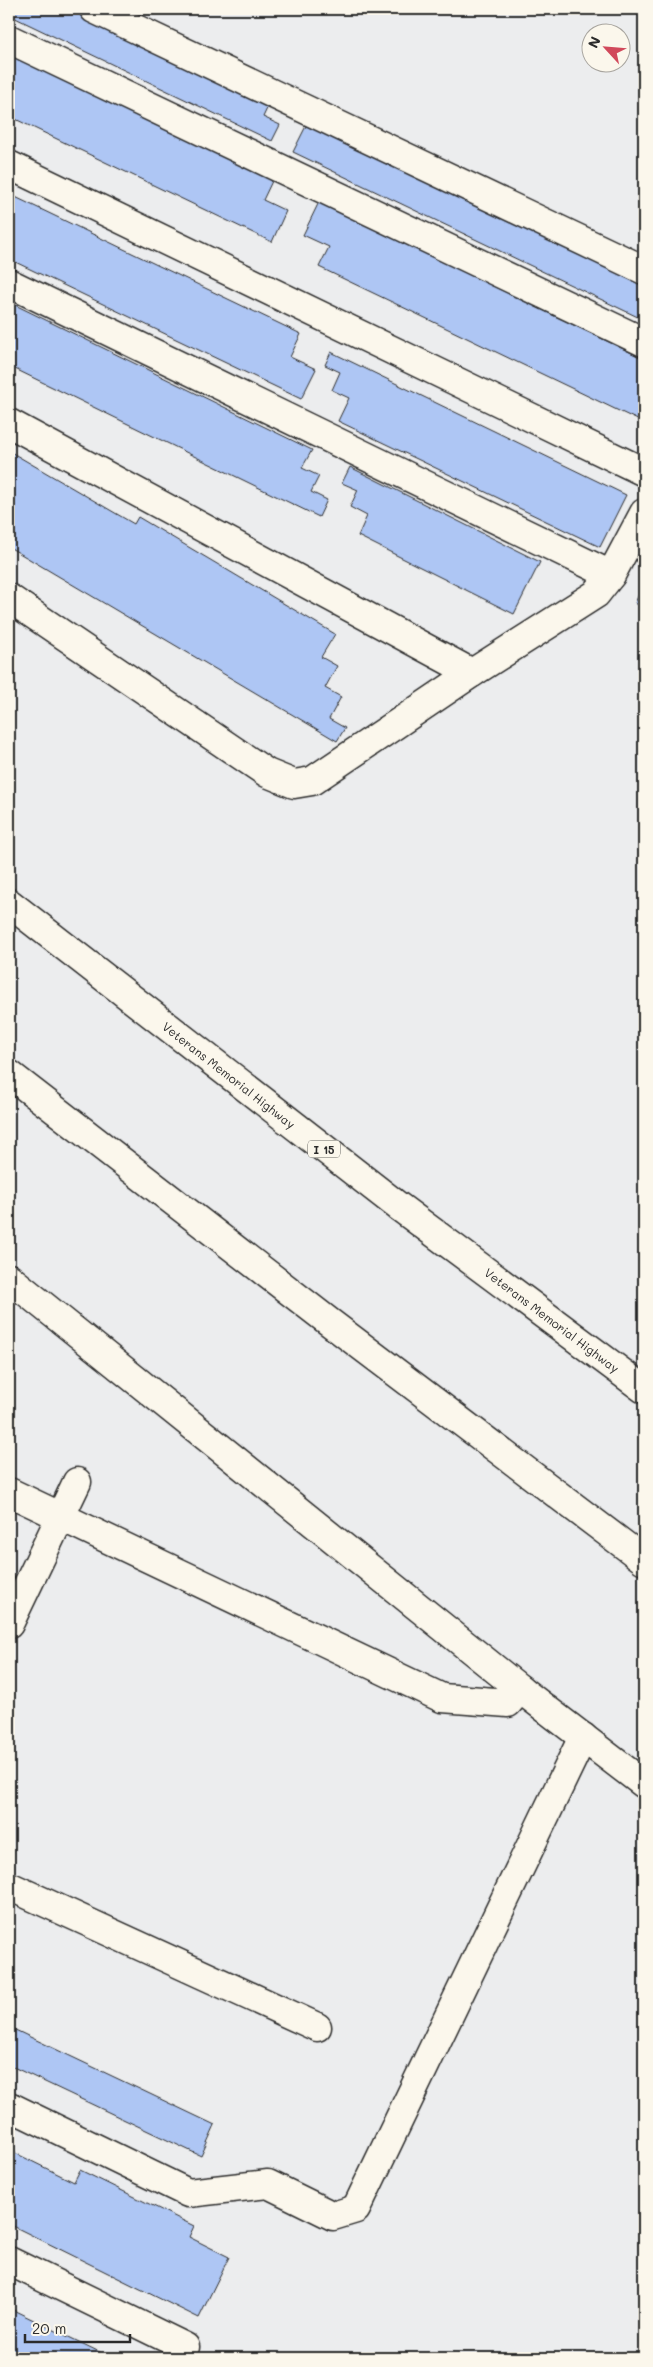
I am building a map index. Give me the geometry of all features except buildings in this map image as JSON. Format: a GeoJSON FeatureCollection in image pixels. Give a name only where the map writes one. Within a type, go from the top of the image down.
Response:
{"type":"FeatureCollection","features":[{"type":"Feature","properties":{"kind":"main road"},"geometry":{"type":"LineString","coordinates":[[94,9],[644,270]]}},
{"type":"Feature","properties":{"kind":"main road"},"geometry":{"type":"LineString","coordinates":[[9,39],[644,342]]}},
{"type":"Feature","properties":{"kind":"main road"},"geometry":{"type":"LineString","coordinates":[[9,165],[644,472]]}},
{"type":"Feature","properties":{"kind":"main road"},"geometry":{"type":"LineString","coordinates":[[9,283],[611,575]]}},
{"type":"Feature","properties":{"kind":"main road"},"geometry":{"type":"LineString","coordinates":[[9,423],[472,673]]}},
{"type":"Feature","properties":{"kind":"main road"},"geometry":{"type":"LineString","coordinates":[[9,598],[267,773],[294,784],[312,781],[472,673],[596,594],[611,575],[644,513]]}},
{"type":"Feature","properties":{"kind":"main road","name":"Veterans Memorial Highway"},"geometry":{"type":"LineString","coordinates":[[9,903],[398,1206],[644,1389]]}},
{"type":"Feature","properties":{"kind":"main road"},"geometry":{"type":"LineString","coordinates":[[9,1074],[320,1315],[644,1560]]}},
{"type":"Feature","properties":{"kind":"main road"},"geometry":{"type":"LineString","coordinates":[[9,1278],[520,1689],[644,1784]]}},
{"type":"Feature","properties":{"kind":"main road"},"geometry":{"type":"LineString","coordinates":[[9,1624],[78,1482]]}},
{"type":"Feature","properties":{"kind":"main road"},"geometry":{"type":"LineString","coordinates":[[9,1492],[442,1698],[508,1703],[520,1689]]}},
{"type":"Feature","properties":{"kind":"main road"},"geometry":{"type":"LineString","coordinates":[[9,2106],[188,2192],[268,2184],[333,2216],[356,2209],[583,1737]]}},
{"type":"Feature","properties":{"kind":"main road"},"geometry":{"type":"LineString","coordinates":[[9,1886],[317,2028]]}},
{"type":"Feature","properties":{"kind":"main road"},"geometry":{"type":"LineString","coordinates":[[9,2261],[185,2347]]}}]}
